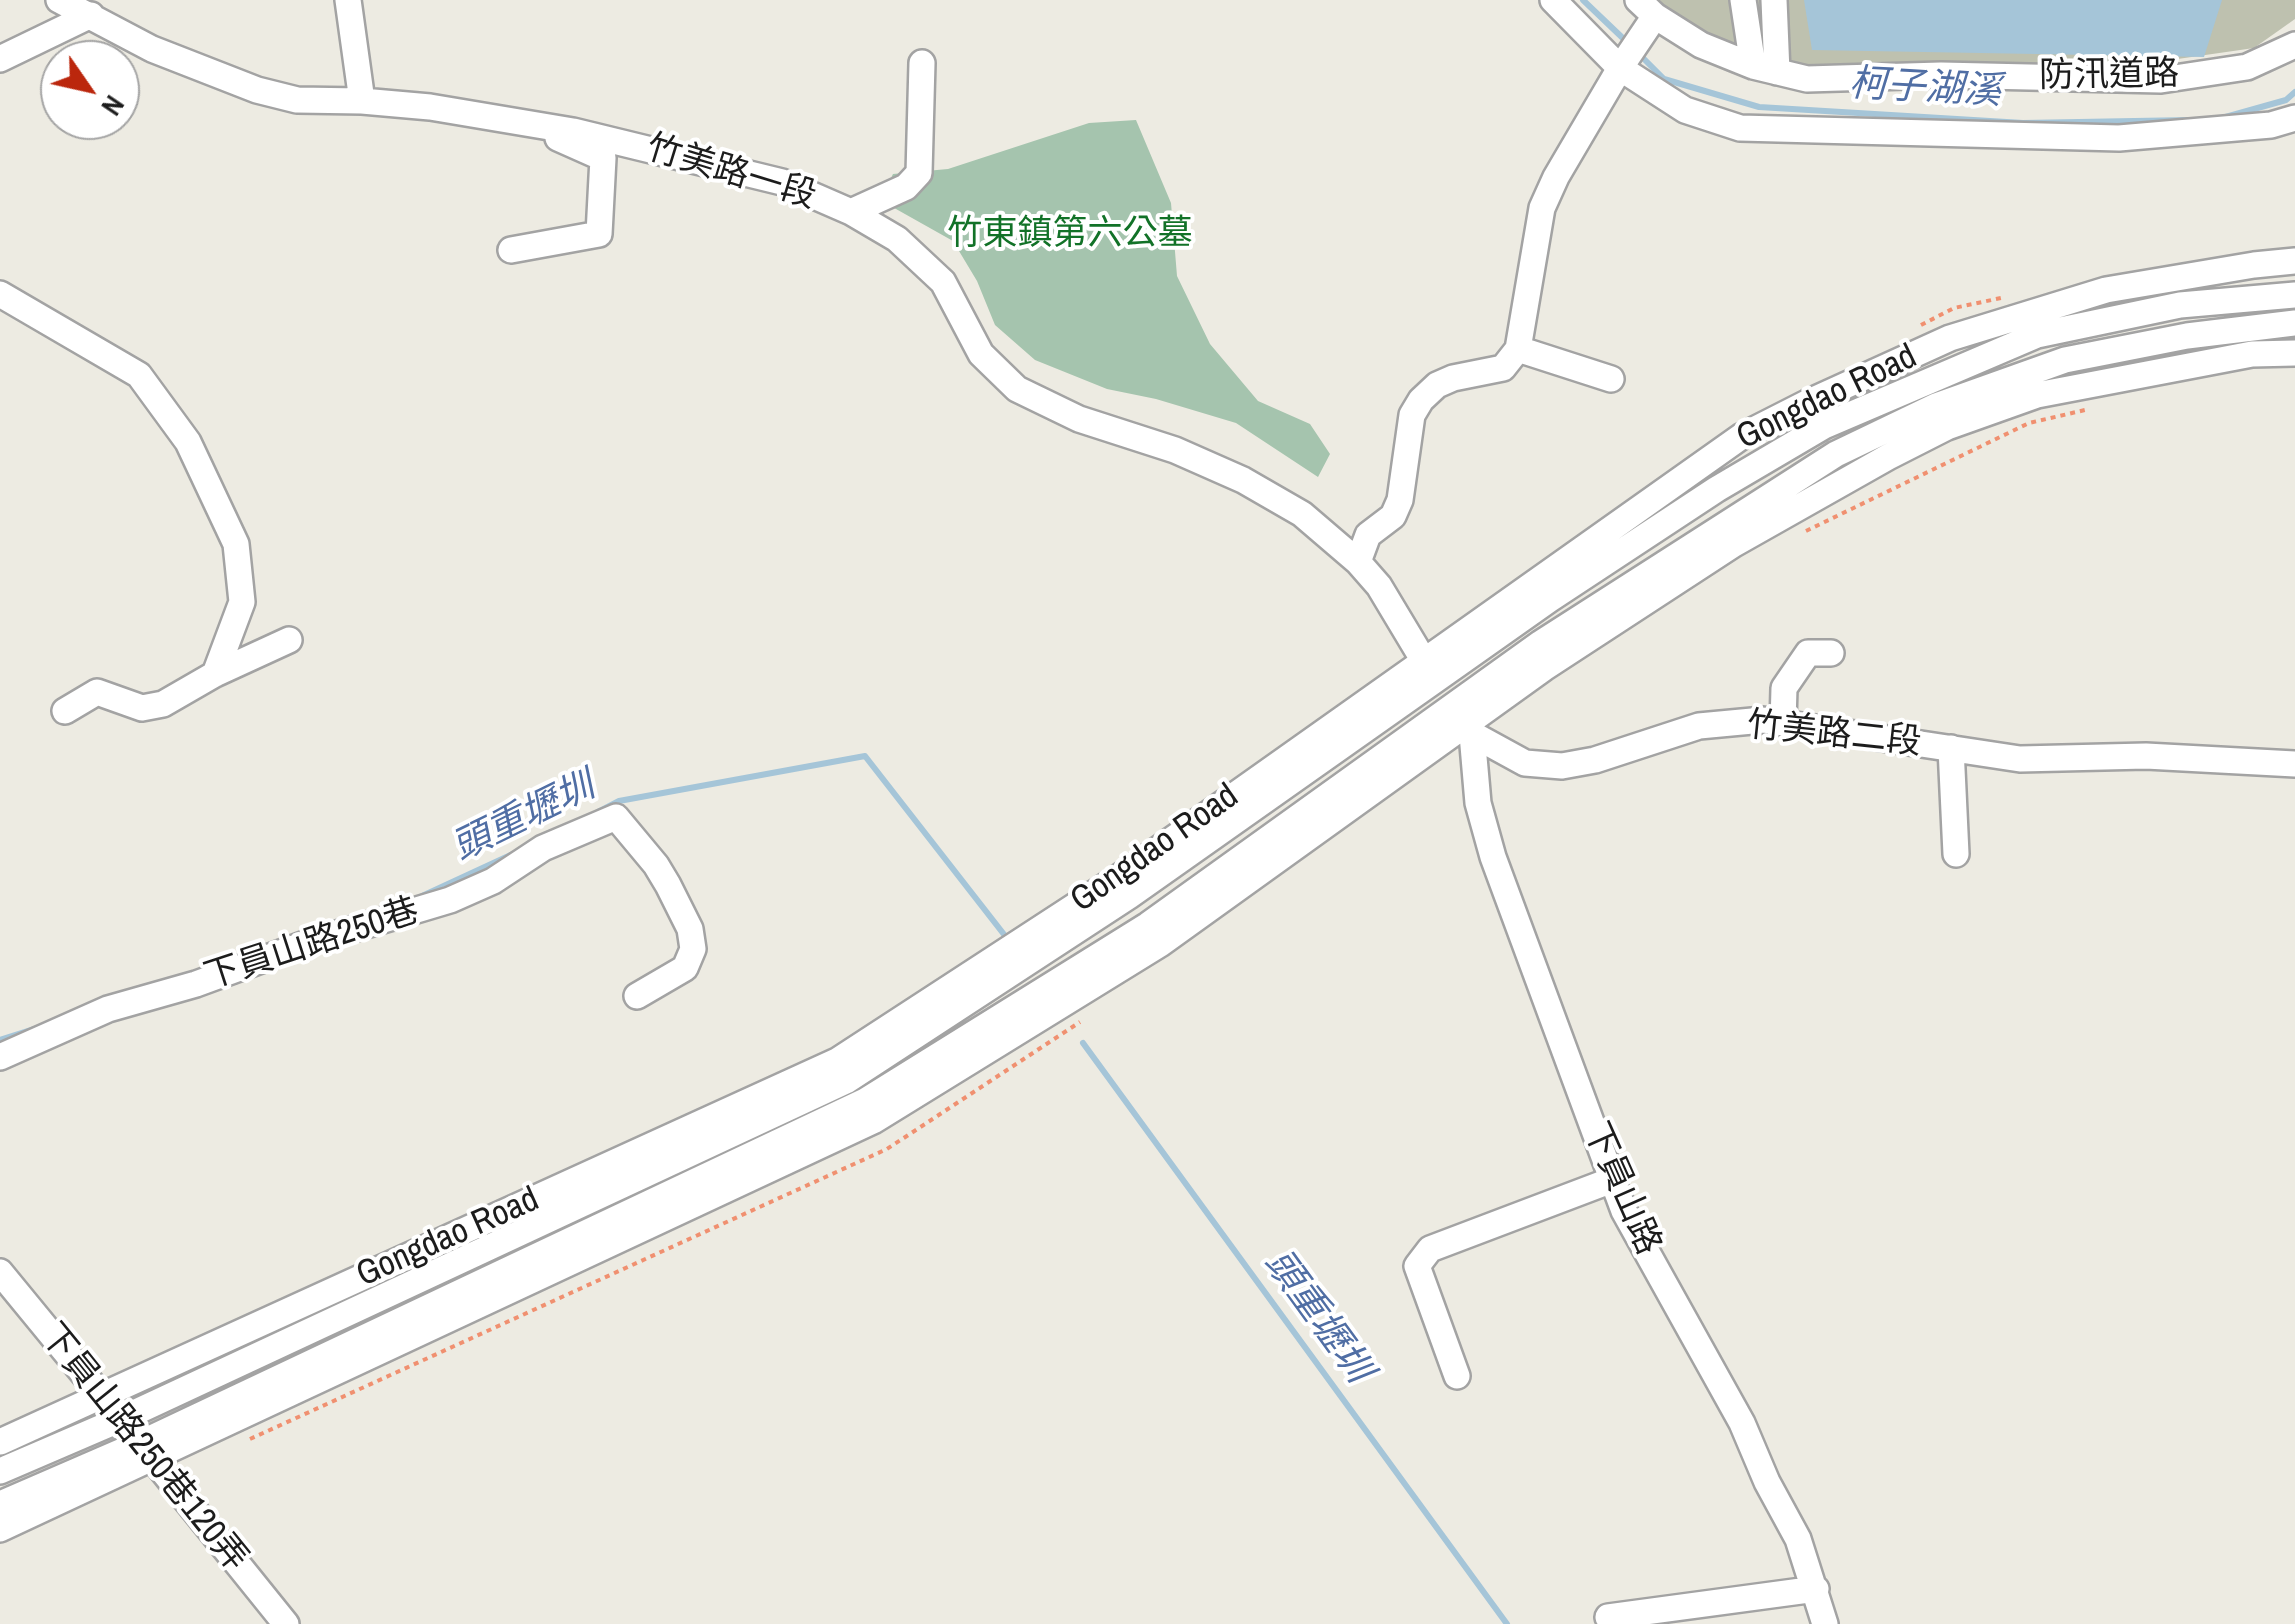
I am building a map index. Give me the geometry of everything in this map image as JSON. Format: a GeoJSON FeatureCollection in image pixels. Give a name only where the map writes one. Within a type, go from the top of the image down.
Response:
{"type":"FeatureCollection","features":[{"type":"Feature","properties":{"kind":"street","name":"竹美路一段"},"geometry":{"type":"LineString","coordinates":[[59,0],[152,50],[258,90],[296,100],[430,107],[634,143],[782,182],[851,212],[897,239],[943,282],[981,354],[1017,390],[1079,420],[1175,450],[1244,480],[1302,514],[1358,562]]}},
{"type":"Feature","properties":{"kind":"street"},"geometry":{"type":"LineString","coordinates":[[348,0],[362,101]]}},
{"type":"Feature","properties":{"kind":"street"},"geometry":{"type":"LineString","coordinates":[[1553,0],[1620,68],[1684,110],[1740,128],[2119,138],[2252,127],[2295,118]]}},
{"type":"Feature","properties":{"kind":"street"},"geometry":{"type":"LineString","coordinates":[[1743,0],[1765,69]]}},
{"type":"Feature","properties":{"kind":"street"},"geometry":{"type":"LineString","coordinates":[[1765,69],[1774,0]]}},
{"type":"Feature","properties":{"kind":"street"},"geometry":{"type":"LineString","coordinates":[[1358,562],[1368,535],[1393,516],[1400,500],[1412,415],[1422,400],[1453,378],[1503,368],[1518,349],[1542,208],[1620,68],[1647,8]]}},
{"type":"Feature","properties":{"kind":"street","name":"防汛道路"},"geometry":{"type":"LineString","coordinates":[[1647,8],[1701,45],[1765,69],[1807,79],[1941,75],[2161,80],[2247,67],[2295,46]]}},
{"type":"Feature","properties":{"kind":"street"},"geometry":{"type":"LineString","coordinates":[[0,60],[90,15]]}},
{"type":"Feature","properties":{"kind":"street"},"geometry":{"type":"LineString","coordinates":[[851,212],[906,188],[919,173],[922,63]]}},
{"type":"Feature","properties":{"kind":"street"},"geometry":{"type":"LineString","coordinates":[[511,250],[599,234],[603,158],[526,124]]}},
{"type":"Feature","properties":{"kind":"street","name":"Gongdao Road"},"geometry":{"type":"LineString","coordinates":[[0,1470],[121,1419],[846,1081],[1129,896],[1742,436],[1950,338],[2106,290],[2295,261]]}},
{"type":"Feature","properties":{"kind":"street"},"geometry":{"type":"LineString","coordinates":[[0,294],[139,375],[188,442],[236,544],[242,602],[215,674]]}},
{"type":"Feature","properties":{"kind":"street","name":"Gongdao Road"},"geometry":{"type":"LineString","coordinates":[[0,1442],[837,1061],[1429,670],[1824,426],[2038,336],[2180,305],[2295,295]]}},
{"type":"Feature","properties":{"kind":"street","name":"Gongdao Road"},"geometry":{"type":"LineString","coordinates":[[1464,722],[1542,643],[1836,454],[1936,406],[2065,360],[2187,336],[2295,323]]}},
{"type":"Feature","properties":{"kind":"street"},"geometry":{"type":"LineString","coordinates":[[1518,349],[1611,379]]}},
{"type":"Feature","properties":{"kind":"street","name":"Gongdao Road"},"geometry":{"type":"LineString","coordinates":[[0,1529],[147,1451],[865,1101],[1148,925],[1734,544],[1852,476],[1947,428],[2037,396],[2252,354],[2295,353]]}},
{"type":"Feature","properties":{"kind":"street","name":"竹美路二段"},"geometry":{"type":"LineString","coordinates":[[1358,562],[1379,586],[1464,722],[1525,763],[1562,766],[1595,760],[1699,726],[1763,720],[2020,759],[2146,756],[2295,764]]}},
{"type":"Feature","properties":{"kind":"street"},"geometry":{"type":"LineString","coordinates":[[66,711],[97,692],[142,708],[163,704],[215,674],[290,640]]}},
{"type":"Feature","properties":{"kind":"street"},"geometry":{"type":"LineString","coordinates":[[1784,723],[1784,688],[1808,652],[1831,653]]}},
{"type":"Feature","properties":{"kind":"street","name":"下員山路"},"geometry":{"type":"LineString","coordinates":[[1464,722],[1478,803],[1493,856],[1624,1211],[1742,1423],[1798,1539],[1825,1624]]}},
{"type":"Feature","properties":{"kind":"street"},"geometry":{"type":"LineString","coordinates":[[1951,748],[1956,854]]}},
{"type":"Feature","properties":{"kind":"street","name":"下員山路250巷"},"geometry":{"type":"LineString","coordinates":[[0,1057],[108,1010],[450,900],[493,881],[543,848],[616,816],[656,865],[690,929],[693,950],[686,968],[637,996]]}},
{"type":"Feature","properties":{"kind":"street"},"geometry":{"type":"LineString","coordinates":[[1456,1376],[1417,1266],[1430,1249],[1612,1180]]}},
{"type":"Feature","properties":{"kind":"street","name":"下員山路250巷120弄"},"geometry":{"type":"LineString","coordinates":[[0,1272],[286,1624]]}},
{"type":"Feature","properties":{"kind":"street","name":"Gongdao Road"},"geometry":{"type":"LineString","coordinates":[[0,1504],[147,1451]]}},
{"type":"Feature","properties":{"kind":"street"},"geometry":{"type":"LineString","coordinates":[[1608,1617],[1816,1589]]}},
{"type":"Feature","properties":{"kind":"path"},"geometry":{"type":"LineString","coordinates":[[1919,326],[1954,308],[2010,296]]}},
{"type":"Feature","properties":{"kind":"shaded area"},"geometry":{"type":"Polygon","coordinates":[[[1654,0],[2295,0],[2295,19],[2254,48],[2122,67],[1806,67],[1733,49],[1654,0]]]}},
{"type":"Feature","properties":{"kind":"green space","name":"竹東鎮第六公墓"},"geometry":{"type":"Polygon","coordinates":[[[1136,120],[1171,203],[1177,276],[1210,344],[1258,401],[1310,424],[1330,454],[1318,477],[1236,423],[1107,389],[1035,360],[995,325],[977,281],[953,241],[880,200],[893,174],[948,169],[1089,123],[1136,120]]]}},
{"type":"Feature","properties":{"kind":"water"},"geometry":{"type":"Polygon","coordinates":[[[1804,0],[2222,0],[2204,57],[1812,50],[1804,0]]]}},
{"type":"Feature","properties":{"kind":"waterway","name":"柯子湖溪"},"geometry":{"type":"LineString","coordinates":[[1583,0],[1629,44]]}},
{"type":"Feature","properties":{"kind":"waterway","name":"柯子湖溪"},"geometry":{"type":"LineString","coordinates":[[1638,53],[1664,79],[1759,107],[2023,123],[2190,120]]}},
{"type":"Feature","properties":{"kind":"waterway","name":"柯子湖溪"},"geometry":{"type":"LineString","coordinates":[[2222,118],[2286,100],[2295,92]]}},
{"type":"Feature","properties":{"kind":"waterway","name":"頭重壢圳"},"geometry":{"type":"LineString","coordinates":[[598,812],[619,801],[865,756],[1006,937]]}},
{"type":"Feature","properties":{"kind":"waterway","name":"頭重壢圳"},"geometry":{"type":"LineString","coordinates":[[422,896],[515,853]]}},
{"type":"Feature","properties":{"kind":"waterway","name":"頭重壢圳"},"geometry":{"type":"LineString","coordinates":[[0,1040],[37,1028]]}},
{"type":"Feature","properties":{"kind":"waterway","name":"頭重壢圳"},"geometry":{"type":"LineString","coordinates":[[1083,1043],[1507,1624]]}}]}
